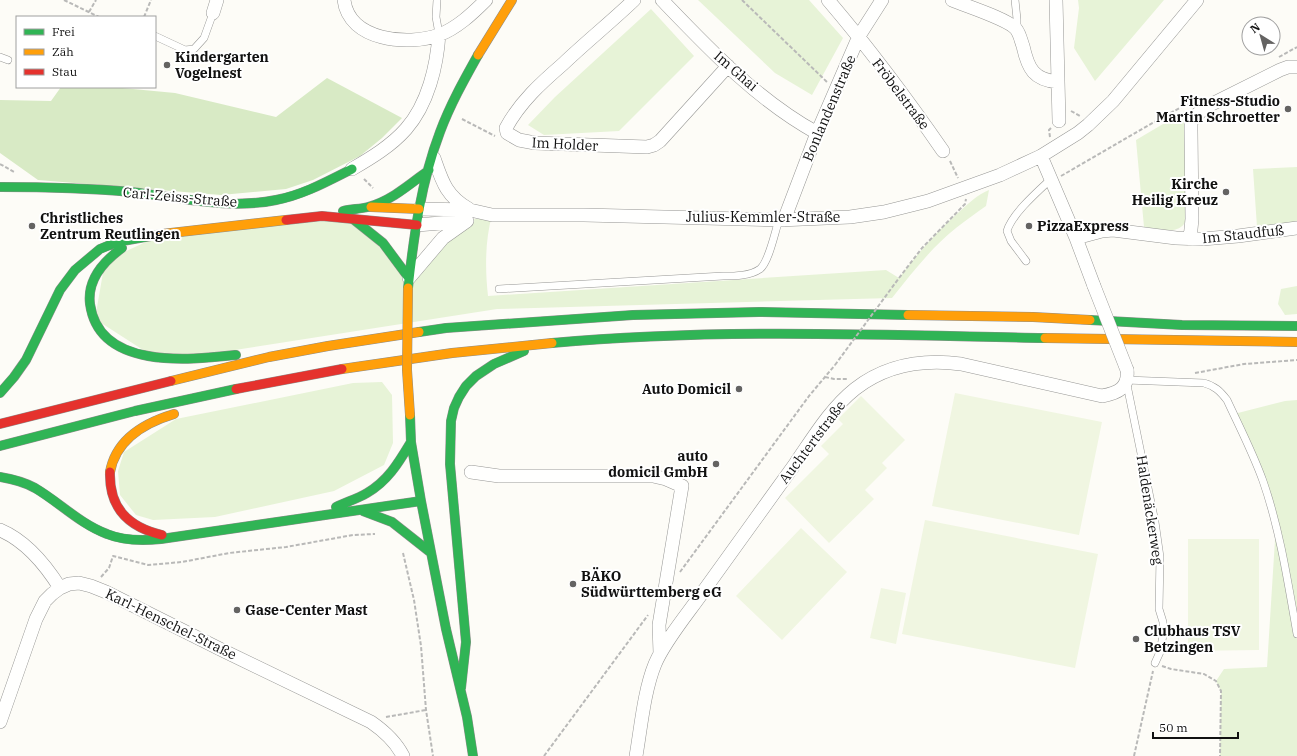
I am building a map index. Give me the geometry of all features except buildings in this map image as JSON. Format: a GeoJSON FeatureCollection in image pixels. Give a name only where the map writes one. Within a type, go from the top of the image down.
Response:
{"type":"FeatureCollection","features":[{"type":"Feature","properties":{"kind":"main road"},"geometry":{"type":"LineString","coordinates":[[473,756],[461,688],[446,629],[430,552],[412,442],[407,370],[409,283],[419,209],[433,155],[449,112],[476,57],[512,0]]}},
{"type":"Feature","properties":{"kind":"main road","name":"Carl-Zeiss-Straße"},"geometry":{"type":"LineString","coordinates":[[0,187],[76,188],[132,192],[233,204],[275,200],[295,195],[352,169]]}},
{"type":"Feature","properties":{"kind":"main road"},"geometry":{"type":"LineString","coordinates":[[369,207],[410,185],[429,170]]}},
{"type":"Feature","properties":{"kind":"main road"},"geometry":{"type":"LineString","coordinates":[[0,393],[26,360],[60,290],[75,270],[100,249],[117,242],[140,237],[236,224],[322,216],[369,207],[419,209]]}},
{"type":"Feature","properties":{"kind":"main road"},"geometry":{"type":"LineString","coordinates":[[322,216],[416,225]]}},
{"type":"Feature","properties":{"kind":"main road"},"geometry":{"type":"LineString","coordinates":[[353,219],[384,243],[409,283]]}},
{"type":"Feature","properties":{"kind":"main road"},"geometry":{"type":"LineString","coordinates":[[140,237],[112,255],[105,262],[99,270],[92,286],[90,299],[92,312],[98,326],[107,338],[123,349],[154,357],[177,359],[240,355],[269,357]]}},
{"type":"Feature","properties":{"kind":"main road"},"geometry":{"type":"LineString","coordinates":[[0,424],[269,357],[446,328],[696,312],[904,313],[1033,317],[1182,325],[1297,326]]}},
{"type":"Feature","properties":{"kind":"main road"},"geometry":{"type":"LineString","coordinates":[[0,446],[236,389],[303,376],[452,353],[543,343],[685,334],[758,333],[1297,342]]}},
{"type":"Feature","properties":{"kind":"main road"},"geometry":{"type":"LineString","coordinates":[[461,688],[466,642],[450,464],[450,438],[453,411],[458,397],[467,384],[478,374],[495,364],[543,343]]}},
{"type":"Feature","properties":{"kind":"main road"},"geometry":{"type":"LineString","coordinates":[[175,538],[149,532],[136,526],[123,515],[115,502],[110,485],[110,475],[116,453],[136,432],[150,423],[187,410],[236,389]]}},
{"type":"Feature","properties":{"kind":"main road"},"geometry":{"type":"LineString","coordinates":[[316,516],[368,493],[381,483],[394,469],[412,442]]}},
{"type":"Feature","properties":{"kind":"main road"},"geometry":{"type":"LineString","coordinates":[[0,477],[28,484],[48,495],[98,531],[122,539],[144,542],[316,516],[362,511],[421,501]]}},
{"type":"Feature","properties":{"kind":"main road"},"geometry":{"type":"LineString","coordinates":[[362,511],[392,522],[430,552]]}},
{"type":"Feature","properties":{"kind":"street"},"geometry":{"type":"LineString","coordinates":[[344,0],[346,10],[352,20],[362,28],[373,34],[388,38],[409,40],[439,34],[460,23],[486,0]]}},
{"type":"Feature","properties":{"kind":"street","name":"Fröbelstraße"},"geometry":{"type":"LineString","coordinates":[[828,0],[859,36],[904,95],[943,151]]}},
{"type":"Feature","properties":{"kind":"street","name":"Bonlandenstraße"},"geometry":{"type":"LineString","coordinates":[[781,220],[859,36],[882,0]]}},
{"type":"Feature","properties":{"kind":"street"},"geometry":{"type":"LineString","coordinates":[[952,0],[1009,23],[1017,30],[1029,66],[1035,74],[1044,80],[1058,82]]}},
{"type":"Feature","properties":{"kind":"street"},"geometry":{"type":"LineString","coordinates":[[1056,0],[1059,121]]}},
{"type":"Feature","properties":{"kind":"street","name":"Julius-Kemmler-Straße"},"geometry":{"type":"LineString","coordinates":[[419,209],[469,215],[584,215],[781,220],[850,217],[884,212],[928,201],[1000,175],[1041,156],[1078,133],[1099,115],[1125,87],[1197,0]]}},
{"type":"Feature","properties":{"kind":"street"},"geometry":{"type":"LineString","coordinates":[[507,133],[506,128],[516,110],[524,101],[633,1]]}},
{"type":"Feature","properties":{"kind":"street","name":"Im Ghai"},"geometry":{"type":"LineString","coordinates":[[664,1],[728,66],[789,116],[817,133]]}},
{"type":"Feature","properties":{"kind":"street","name":"Carl-Zeiss-Straße"},"geometry":{"type":"LineString","coordinates":[[352,169],[380,152],[411,122],[428,89],[435,62],[439,34]]}},
{"type":"Feature","properties":{"kind":"street","name":"Im Holder"},"geometry":{"type":"LineString","coordinates":[[507,133],[518,140],[535,143],[647,148],[660,141],[728,66]]}},
{"type":"Feature","properties":{"kind":"street","name":"Im Staudfuß"},"geometry":{"type":"LineString","coordinates":[[1190,239],[1192,219],[1191,131],[1194,117],[1206,107],[1280,70],[1288,67],[1297,67]]}},
{"type":"Feature","properties":{"kind":"street"},"geometry":{"type":"LineString","coordinates":[[433,155],[441,180],[447,190],[469,215]]}},
{"type":"Feature","properties":{"kind":"street","name":"Haldenäckerweg"},"geometry":{"type":"LineString","coordinates":[[1041,156],[1076,238],[1126,375]]}},
{"type":"Feature","properties":{"kind":"street","name":"Julius-Kemmler-Straße"},"geometry":{"type":"LineString","coordinates":[[416,225],[469,215]]}},
{"type":"Feature","properties":{"kind":"street","name":"Julius-Kemmler-Straße"},"geometry":{"type":"LineString","coordinates":[[409,283],[444,238],[469,215]]}},
{"type":"Feature","properties":{"kind":"street","name":"Im Staudfuß"},"geometry":{"type":"LineString","coordinates":[[1076,238],[1096,232],[1113,230],[1190,239],[1208,239],[1297,228]]}},
{"type":"Feature","properties":{"kind":"street","name":"Auchtertstraße"},"geometry":{"type":"LineString","coordinates":[[636,756],[651,675],[660,653],[739,540],[835,408],[856,389],[877,375],[890,369],[910,364],[932,362],[961,364],[1102,396],[1113,394],[1120,390],[1126,375]]}},
{"type":"Feature","properties":{"kind":"street"},"geometry":{"type":"LineString","coordinates":[[471,472],[499,476],[653,476],[666,479],[682,486],[659,624],[660,653]]}},
{"type":"Feature","properties":{"kind":"street"},"geometry":{"type":"LineString","coordinates":[[0,530],[12,535],[26,546],[48,571],[60,588],[52,594],[40,610],[0,722]]}},
{"type":"Feature","properties":{"kind":"street","name":"Karl-Henschel-Straße"},"geometry":{"type":"LineString","coordinates":[[60,588],[69,584],[79,583],[106,592],[371,722],[386,733],[403,756]]}},
{"type":"Feature","properties":{"kind":"lane"},"geometry":{"type":"LineString","coordinates":[[437,0],[436,17],[439,34]]}},
{"type":"Feature","properties":{"kind":"lane"},"geometry":{"type":"LineString","coordinates":[[1015,0],[1017,30]]}},
{"type":"Feature","properties":{"kind":"lane"},"geometry":{"type":"LineString","coordinates":[[156,36],[185,50],[194,49],[204,38],[215,6]]}},
{"type":"Feature","properties":{"kind":"lane"},"geometry":{"type":"LineString","coordinates":[[0,58],[8,60]]}},
{"type":"Feature","properties":{"kind":"lane"},"geometry":{"type":"LineString","coordinates":[[1026,261],[1011,241],[1007,231],[1009,224],[1030,199],[1051,180]]}},
{"type":"Feature","properties":{"kind":"lane"},"geometry":{"type":"LineString","coordinates":[[499,289],[740,275],[751,273],[760,268],[765,260],[781,220]]}},
{"type":"Feature","properties":{"kind":"lane"},"geometry":{"type":"LineString","coordinates":[[1126,375],[1213,385],[1227,400],[1252,452],[1276,524],[1297,634]]}},
{"type":"Feature","properties":{"kind":"lane","name":"Haldenäckerweg"},"geometry":{"type":"LineString","coordinates":[[1126,375],[1154,515],[1160,557],[1159,610],[1163,622],[1163,635],[1160,652],[1154,663]]}},
{"type":"Feature","properties":{"kind":"path"},"geometry":{"type":"LineString","coordinates":[[64,0],[97,16]]}},
{"type":"Feature","properties":{"kind":"path"},"geometry":{"type":"LineString","coordinates":[[89,12],[96,0]]}},
{"type":"Feature","properties":{"kind":"path"},"geometry":{"type":"LineString","coordinates":[[144,16],[151,0]]}},
{"type":"Feature","properties":{"kind":"path"},"geometry":{"type":"LineString","coordinates":[[742,0],[836,91]]}},
{"type":"Feature","properties":{"kind":"path"},"geometry":{"type":"LineString","coordinates":[[1275,59],[1297,47]]}},
{"type":"Feature","properties":{"kind":"path"},"geometry":{"type":"LineString","coordinates":[[1058,98],[1073,113],[1080,116],[1099,115]]}},
{"type":"Feature","properties":{"kind":"path"},"geometry":{"type":"LineString","coordinates":[[1051,180],[1193,102]]}},
{"type":"Feature","properties":{"kind":"path"},"geometry":{"type":"LineString","coordinates":[[449,112],[499,138],[507,133]]}},
{"type":"Feature","properties":{"kind":"path"},"geometry":{"type":"LineString","coordinates":[[677,577],[809,396],[835,365],[922,248],[965,204],[966,200],[955,170],[943,151]]}},
{"type":"Feature","properties":{"kind":"path"},"geometry":{"type":"LineString","coordinates":[[352,169],[370,185],[383,200]]}},
{"type":"Feature","properties":{"kind":"path"},"geometry":{"type":"LineString","coordinates":[[1194,373],[1244,364],[1297,360]]}},
{"type":"Feature","properties":{"kind":"path"},"geometry":{"type":"LineString","coordinates":[[91,586],[109,568],[113,556],[148,565],[182,562],[229,552],[286,547],[353,535],[378,534]]}},
{"type":"Feature","properties":{"kind":"path"},"geometry":{"type":"LineString","coordinates":[[402,548],[414,600],[421,646],[426,710],[433,756]]}},
{"type":"Feature","properties":{"kind":"path"},"geometry":{"type":"LineString","coordinates":[[544,756],[651,612]]}},
{"type":"Feature","properties":{"kind":"path"},"geometry":{"type":"LineString","coordinates":[[1134,756],[1154,663],[1171,669],[1204,674],[1216,681],[1221,691],[1220,756]]}},
{"type":"Feature","properties":{"kind":"path"},"geometry":{"type":"LineString","coordinates":[[371,722],[379,719],[426,710]]}},
{"type":"Feature","properties":{"kind":"green space"},"geometry":{"type":"Polygon","coordinates":[[[698,0],[809,0],[843,38],[812,95],[775,73],[698,0]]]}},
{"type":"Feature","properties":{"kind":"green space"},"geometry":{"type":"Polygon","coordinates":[[[1078,0],[1164,0],[1095,81],[1074,48],[1079,8],[1078,0]]]}},
{"type":"Feature","properties":{"kind":"green space"},"geometry":{"type":"Polygon","coordinates":[[[651,9],[694,56],[619,131],[544,135],[528,125],[555,97],[651,9]]]}},
{"type":"Feature","properties":{"kind":"green space"},"geometry":{"type":"Polygon","coordinates":[[[327,78],[402,118],[382,138],[360,156],[313,180],[286,189],[221,195],[38,180],[0,153],[0,100],[51,101],[60,88],[122,88],[175,93],[276,117],[327,78]]]}},
{"type":"Feature","properties":{"kind":"green space"},"geometry":{"type":"Polygon","coordinates":[[[1185,111],[1187,215],[1185,222],[1180,227],[1171,230],[1159,230],[1144,227],[1136,140],[1185,111]]]}},
{"type":"Feature","properties":{"kind":"green space"},"geometry":{"type":"Polygon","coordinates":[[[1297,167],[1297,222],[1257,227],[1253,169],[1297,167]]]}},
{"type":"Feature","properties":{"kind":"green space"},"geometry":{"type":"Polygon","coordinates":[[[989,190],[986,206],[967,219],[938,244],[892,298],[497,309],[177,359],[154,357],[95,319],[105,261],[165,233],[353,219],[409,278],[467,221],[492,215],[486,255],[488,296],[886,270],[899,278],[920,251],[943,227],[973,200],[989,190]]]}},
{"type":"Feature","properties":{"kind":"green space"},"geometry":{"type":"Polygon","coordinates":[[[1297,286],[1297,314],[1285,315],[1278,304],[1281,289],[1297,286]]]}},
{"type":"Feature","properties":{"kind":"green space"},"geometry":{"type":"Polygon","coordinates":[[[382,382],[392,395],[393,443],[384,465],[334,491],[215,517],[153,520],[136,515],[120,495],[118,471],[124,452],[176,419],[353,383],[382,382]]]}},
{"type":"Feature","properties":{"kind":"green space"},"geometry":{"type":"Polygon","coordinates":[[[955,393],[1102,422],[1079,535],[932,506],[955,393]]]}},
{"type":"Feature","properties":{"kind":"green space"},"geometry":{"type":"Polygon","coordinates":[[[861,396],[905,440],[882,463],[887,468],[865,490],[874,499],[829,543],[785,498],[829,454],[821,446],[843,424],[838,419],[861,396]]]}},
{"type":"Feature","properties":{"kind":"green space"},"geometry":{"type":"Polygon","coordinates":[[[1297,400],[1297,756],[1220,756],[1221,691],[1216,681],[1224,669],[1267,667],[1276,524],[1234,414],[1285,401],[1297,400]]]}},
{"type":"Feature","properties":{"kind":"green space"},"geometry":{"type":"Polygon","coordinates":[[[925,520],[1098,554],[1075,668],[902,634],[925,520]]]}},
{"type":"Feature","properties":{"kind":"green space"},"geometry":{"type":"Polygon","coordinates":[[[801,528],[847,572],[782,640],[736,596],[801,528]]]}},
{"type":"Feature","properties":{"kind":"green space"},"geometry":{"type":"Polygon","coordinates":[[[1188,539],[1259,539],[1259,650],[1188,651],[1188,539]]]}},
{"type":"Feature","properties":{"kind":"green space"},"geometry":{"type":"Polygon","coordinates":[[[881,588],[906,593],[896,644],[870,638],[881,588]]]}},
{"type":"Feature","properties":{"kind":"traffic: fast"},"geometry":{"type":"LineString","coordinates":[[408,288],[419,209],[433,151],[448,112],[478,55]]}},
{"type":"Feature","properties":{"kind":"traffic: fast"},"geometry":{"type":"LineString","coordinates":[[0,187],[66,188],[131,192],[204,202],[240,204],[258,203],[296,195],[352,169]]}},
{"type":"Feature","properties":{"kind":"traffic: fast"},"geometry":{"type":"LineString","coordinates":[[343,211],[368,207],[385,201],[400,192],[429,170]]}},
{"type":"Feature","properties":{"kind":"traffic: fast"},"geometry":{"type":"LineString","coordinates":[[353,219],[383,243],[409,278]]}},
{"type":"Feature","properties":{"kind":"traffic: fast"},"geometry":{"type":"LineString","coordinates":[[0,393],[26,360],[60,290],[75,270],[100,249],[117,242],[162,234]]}},
{"type":"Feature","properties":{"kind":"traffic: fast"},"geometry":{"type":"LineString","coordinates":[[122,248],[103,265],[91,287],[90,304],[97,325],[110,341],[128,350],[149,356],[195,358],[236,355]]}},
{"type":"Feature","properties":{"kind":"traffic: fast"},"geometry":{"type":"LineString","coordinates":[[419,332],[446,328],[633,315],[759,312],[908,315]]}},
{"type":"Feature","properties":{"kind":"traffic: fast"},"geometry":{"type":"LineString","coordinates":[[1090,320],[1182,325],[1297,326]]}},
{"type":"Feature","properties":{"kind":"traffic: fast"},"geometry":{"type":"LineString","coordinates":[[552,343],[675,335],[737,334],[860,334],[1045,338]]}},
{"type":"Feature","properties":{"kind":"traffic: fast"},"geometry":{"type":"LineString","coordinates":[[461,688],[466,642],[450,464],[451,421],[454,408],[459,397],[466,386],[476,376],[494,364],[524,351]]}},
{"type":"Feature","properties":{"kind":"traffic: fast"},"geometry":{"type":"LineString","coordinates":[[0,446],[135,411],[236,389]]}},
{"type":"Feature","properties":{"kind":"traffic: fast"},"geometry":{"type":"LineString","coordinates":[[410,415],[411,442],[421,501],[446,629],[467,717],[473,756]]}},
{"type":"Feature","properties":{"kind":"traffic: fast"},"geometry":{"type":"LineString","coordinates":[[336,507],[363,495],[381,483],[397,464],[411,442]]}},
{"type":"Feature","properties":{"kind":"traffic: fast"},"geometry":{"type":"LineString","coordinates":[[0,477],[18,481],[35,488],[97,530],[120,538],[133,540],[161,539],[421,501]]}},
{"type":"Feature","properties":{"kind":"traffic: fast"},"geometry":{"type":"LineString","coordinates":[[363,511],[392,522],[430,552]]}},
{"type":"Feature","properties":{"kind":"traffic: slow"},"geometry":{"type":"LineString","coordinates":[[478,55],[512,0]]}},
{"type":"Feature","properties":{"kind":"traffic: slow"},"geometry":{"type":"LineString","coordinates":[[371,207],[419,209]]}},
{"type":"Feature","properties":{"kind":"traffic: slow"},"geometry":{"type":"LineString","coordinates":[[162,234],[286,220]]}},
{"type":"Feature","properties":{"kind":"traffic: slow"},"geometry":{"type":"LineString","coordinates":[[408,288],[407,370],[410,415]]}},
{"type":"Feature","properties":{"kind":"traffic: slow"},"geometry":{"type":"LineString","coordinates":[[908,315],[1033,317],[1090,320]]}},
{"type":"Feature","properties":{"kind":"traffic: slow"},"geometry":{"type":"LineString","coordinates":[[171,381],[269,357],[419,332]]}},
{"type":"Feature","properties":{"kind":"traffic: slow"},"geometry":{"type":"LineString","coordinates":[[1045,338],[1297,342]]}},
{"type":"Feature","properties":{"kind":"traffic: slow"},"geometry":{"type":"LineString","coordinates":[[342,369],[452,353],[552,343]]}},
{"type":"Feature","properties":{"kind":"traffic: slow"},"geometry":{"type":"LineString","coordinates":[[110,472],[113,460],[118,450],[133,434],[152,422],[174,414]]}},
{"type":"Feature","properties":{"kind":"traffic: jam"},"geometry":{"type":"LineString","coordinates":[[286,220],[322,216],[417,225]]}},
{"type":"Feature","properties":{"kind":"traffic: jam"},"geometry":{"type":"LineString","coordinates":[[236,389],[342,369]]}},
{"type":"Feature","properties":{"kind":"traffic: jam"},"geometry":{"type":"LineString","coordinates":[[0,424],[171,381]]}},
{"type":"Feature","properties":{"kind":"traffic: jam"},"geometry":{"type":"LineString","coordinates":[[110,472],[113,496],[117,506],[123,514],[139,527],[162,535]]}},
{"type":"Feature","properties":{"kind":"place","name":"Kindergarten Vogelnest"},"geometry":{"type":"Point","coordinates":[167,65]}},
{"type":"Feature","properties":{"kind":"place","name":"Fitness-Studio Martin Schroetter"},"geometry":{"type":"Point","coordinates":[1288,109]}},
{"type":"Feature","properties":{"kind":"place","name":"Kirche Heilig Kreuz"},"geometry":{"type":"Point","coordinates":[1226,192]}},
{"type":"Feature","properties":{"kind":"place","name":"Christliches Zentrum Reutlingen"},"geometry":{"type":"Point","coordinates":[32,226]}},
{"type":"Feature","properties":{"kind":"place","name":"PizzaExpress"},"geometry":{"type":"Point","coordinates":[1029,226]}},
{"type":"Feature","properties":{"kind":"place","name":"Auto Domicil"},"geometry":{"type":"Point","coordinates":[739,389]}},
{"type":"Feature","properties":{"kind":"place","name":"auto domicil GmbH"},"geometry":{"type":"Point","coordinates":[716,464]}},
{"type":"Feature","properties":{"kind":"place","name":"BÄKO Südwürttemberg eG"},"geometry":{"type":"Point","coordinates":[573,584]}},
{"type":"Feature","properties":{"kind":"place","name":"Gase-Center Mast"},"geometry":{"type":"Point","coordinates":[237,610]}},
{"type":"Feature","properties":{"kind":"place","name":"Clubhaus TSV Betzingen"},"geometry":{"type":"Point","coordinates":[1136,639]}}]}
